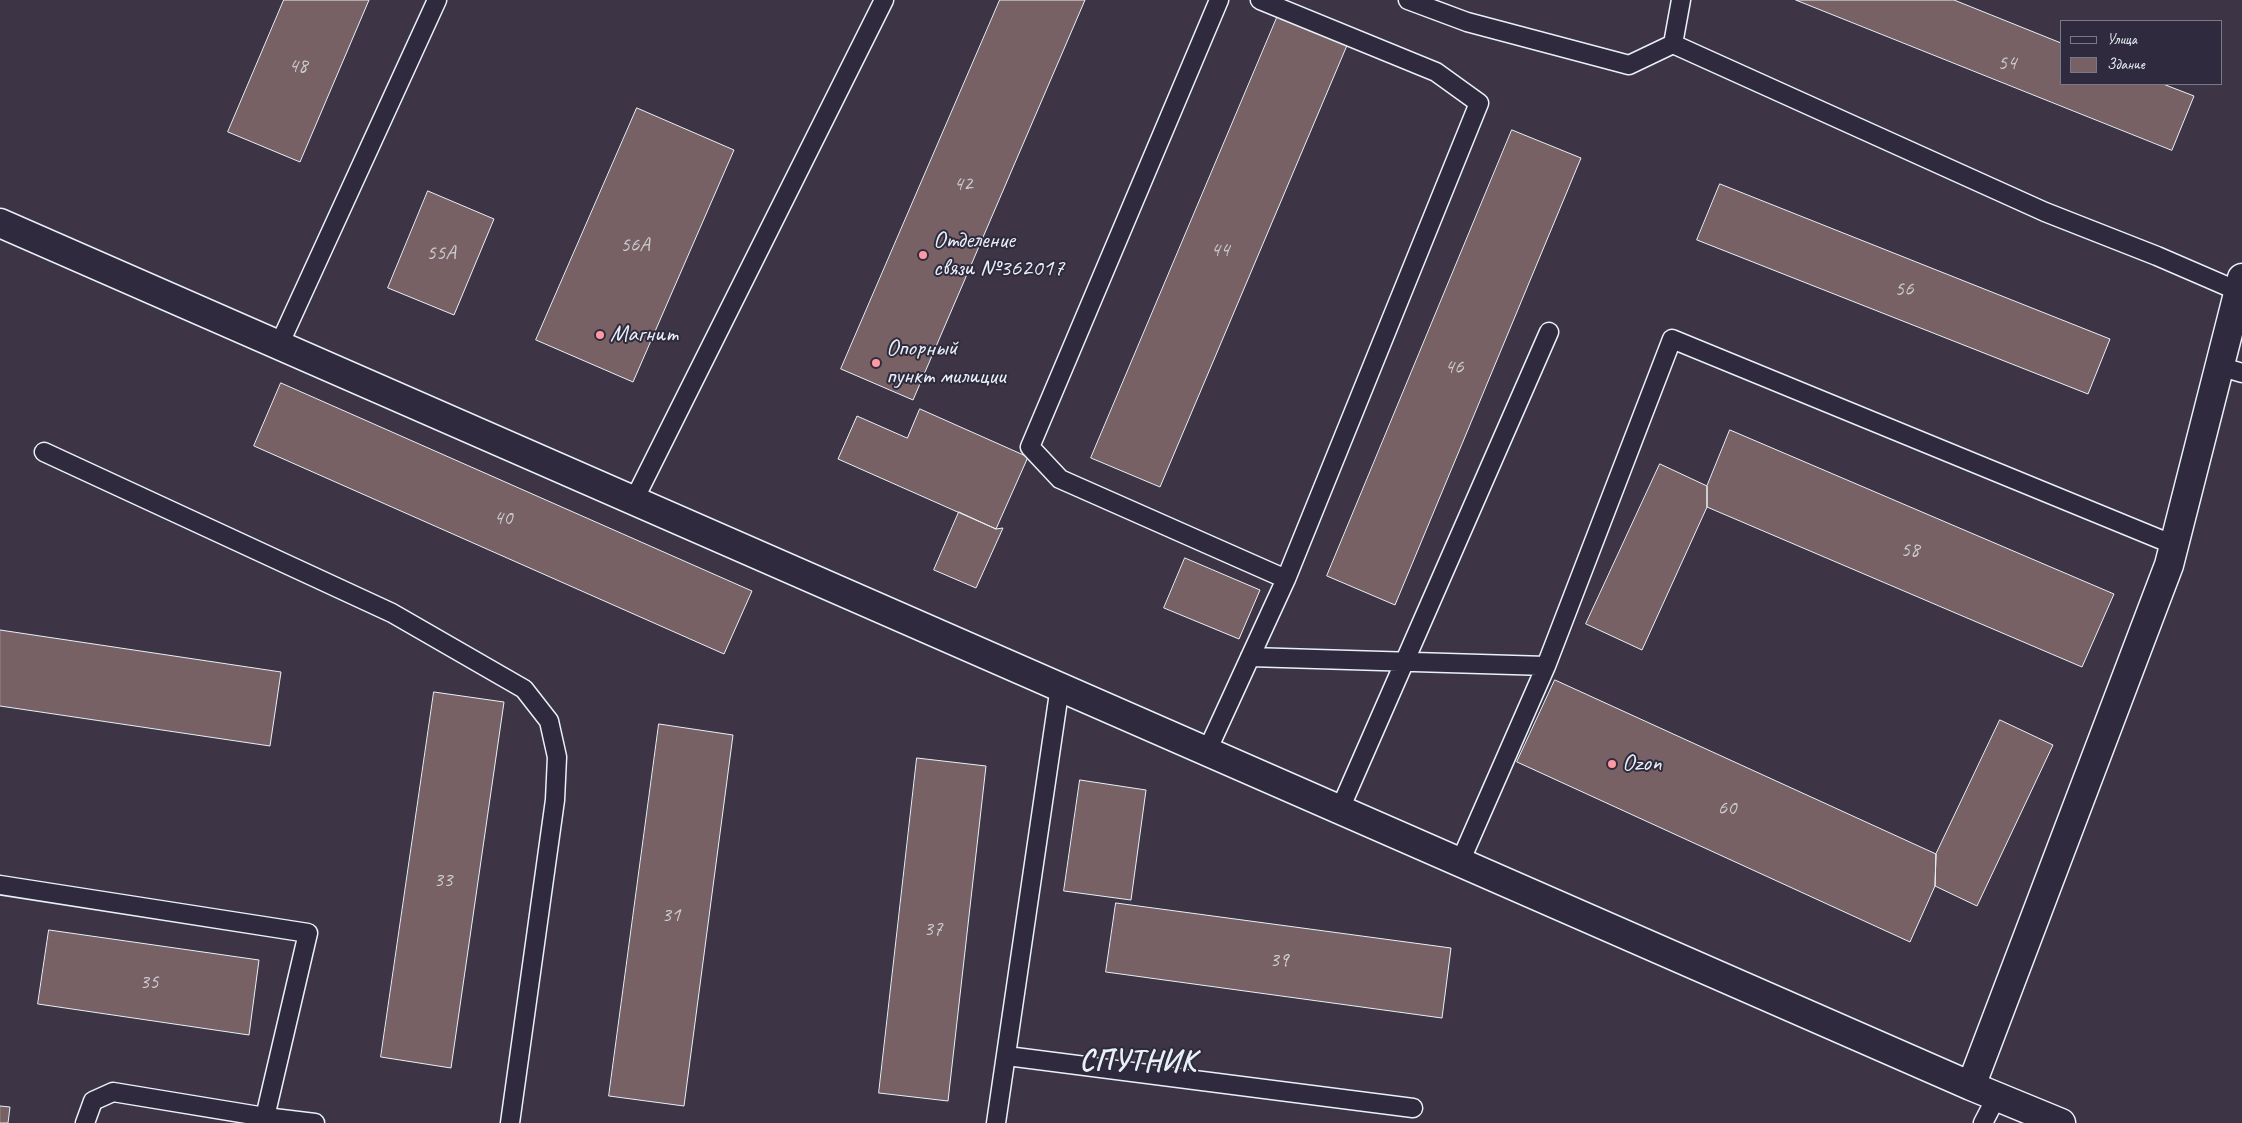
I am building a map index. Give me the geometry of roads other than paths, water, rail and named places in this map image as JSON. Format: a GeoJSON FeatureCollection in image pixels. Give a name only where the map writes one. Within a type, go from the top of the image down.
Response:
{"type":"FeatureCollection","features":[{"type":"Feature","properties":{"kind":"street"},"geometry":{"type":"LineString","coordinates":[[0,223],[1971,1086],[2061,1123]]}},
{"type":"Feature","properties":{"kind":"street"},"geometry":{"type":"LineString","coordinates":[[1971,1086],[2169,565],[2230,370],[2240,284]]}},
{"type":"Feature","properties":{"kind":"lane"},"geometry":{"type":"LineString","coordinates":[[279,345],[437,0]]}},
{"type":"Feature","properties":{"kind":"lane"},"geometry":{"type":"LineString","coordinates":[[634,500],[884,0]]}},
{"type":"Feature","properties":{"kind":"lane"},"geometry":{"type":"LineString","coordinates":[[1219,0],[1030,447],[1060,479],[1286,578]]}},
{"type":"Feature","properties":{"kind":"lane"},"geometry":{"type":"LineString","coordinates":[[1208,751],[1286,578],[1479,103],[1436,72],[1260,0]]}},
{"type":"Feature","properties":{"kind":"lane"},"geometry":{"type":"LineString","coordinates":[[1408,0],[1467,22],[1629,65],[1673,44],[2045,212],[2157,256],[2240,284]]}},
{"type":"Feature","properties":{"kind":"lane"},"geometry":{"type":"LineString","coordinates":[[1673,44],[1681,0]]}},
{"type":"Feature","properties":{"kind":"lane"},"geometry":{"type":"LineString","coordinates":[[1340,810],[1549,332]]}},
{"type":"Feature","properties":{"kind":"lane"},"geometry":{"type":"LineString","coordinates":[[1460,862],[1546,666],[1672,339],[2174,545]]}},
{"type":"Feature","properties":{"kind":"lane"},"geometry":{"type":"LineString","coordinates":[[44,452],[392,613],[524,689],[549,721],[557,757],[555,800],[510,1123]]}},
{"type":"Feature","properties":{"kind":"lane"},"geometry":{"type":"LineString","coordinates":[[1250,657],[1546,666]]}},
{"type":"Feature","properties":{"kind":"lane"},"geometry":{"type":"LineString","coordinates":[[996,1123],[1060,686]]}},
{"type":"Feature","properties":{"kind":"lane"},"geometry":{"type":"LineString","coordinates":[[0,885],[308,933],[265,1117]]}},
{"type":"Feature","properties":{"kind":"lane"},"geometry":{"type":"LineString","coordinates":[[1007,1056],[1413,1108]]}},
{"type":"Feature","properties":{"kind":"lane"},"geometry":{"type":"LineString","coordinates":[[85,1123],[93,1101],[113,1092],[265,1117],[314,1123]]}},
{"type":"Feature","properties":{"kind":"lane"},"geometry":{"type":"LineString","coordinates":[[1984,1123],[1996,1096]]}},
{"type":"Feature","properties":{"kind":"place","name":"Отделение связи №362017"},"geometry":{"type":"Point","coordinates":[923,255]}},
{"type":"Feature","properties":{"kind":"place","name":"Магнит"},"geometry":{"type":"Point","coordinates":[600,335]}},
{"type":"Feature","properties":{"kind":"place","name":"Опорный пункт милиции"},"geometry":{"type":"Point","coordinates":[876,363]}},
{"type":"Feature","properties":{"kind":"place","name":"Ozon"},"geometry":{"type":"Point","coordinates":[1612,764]}},
{"type":"Feature","properties":{"kind":"district","name":"СПУТНИК"},"geometry":{"type":"Point","coordinates":[1138,1062]}}]}
